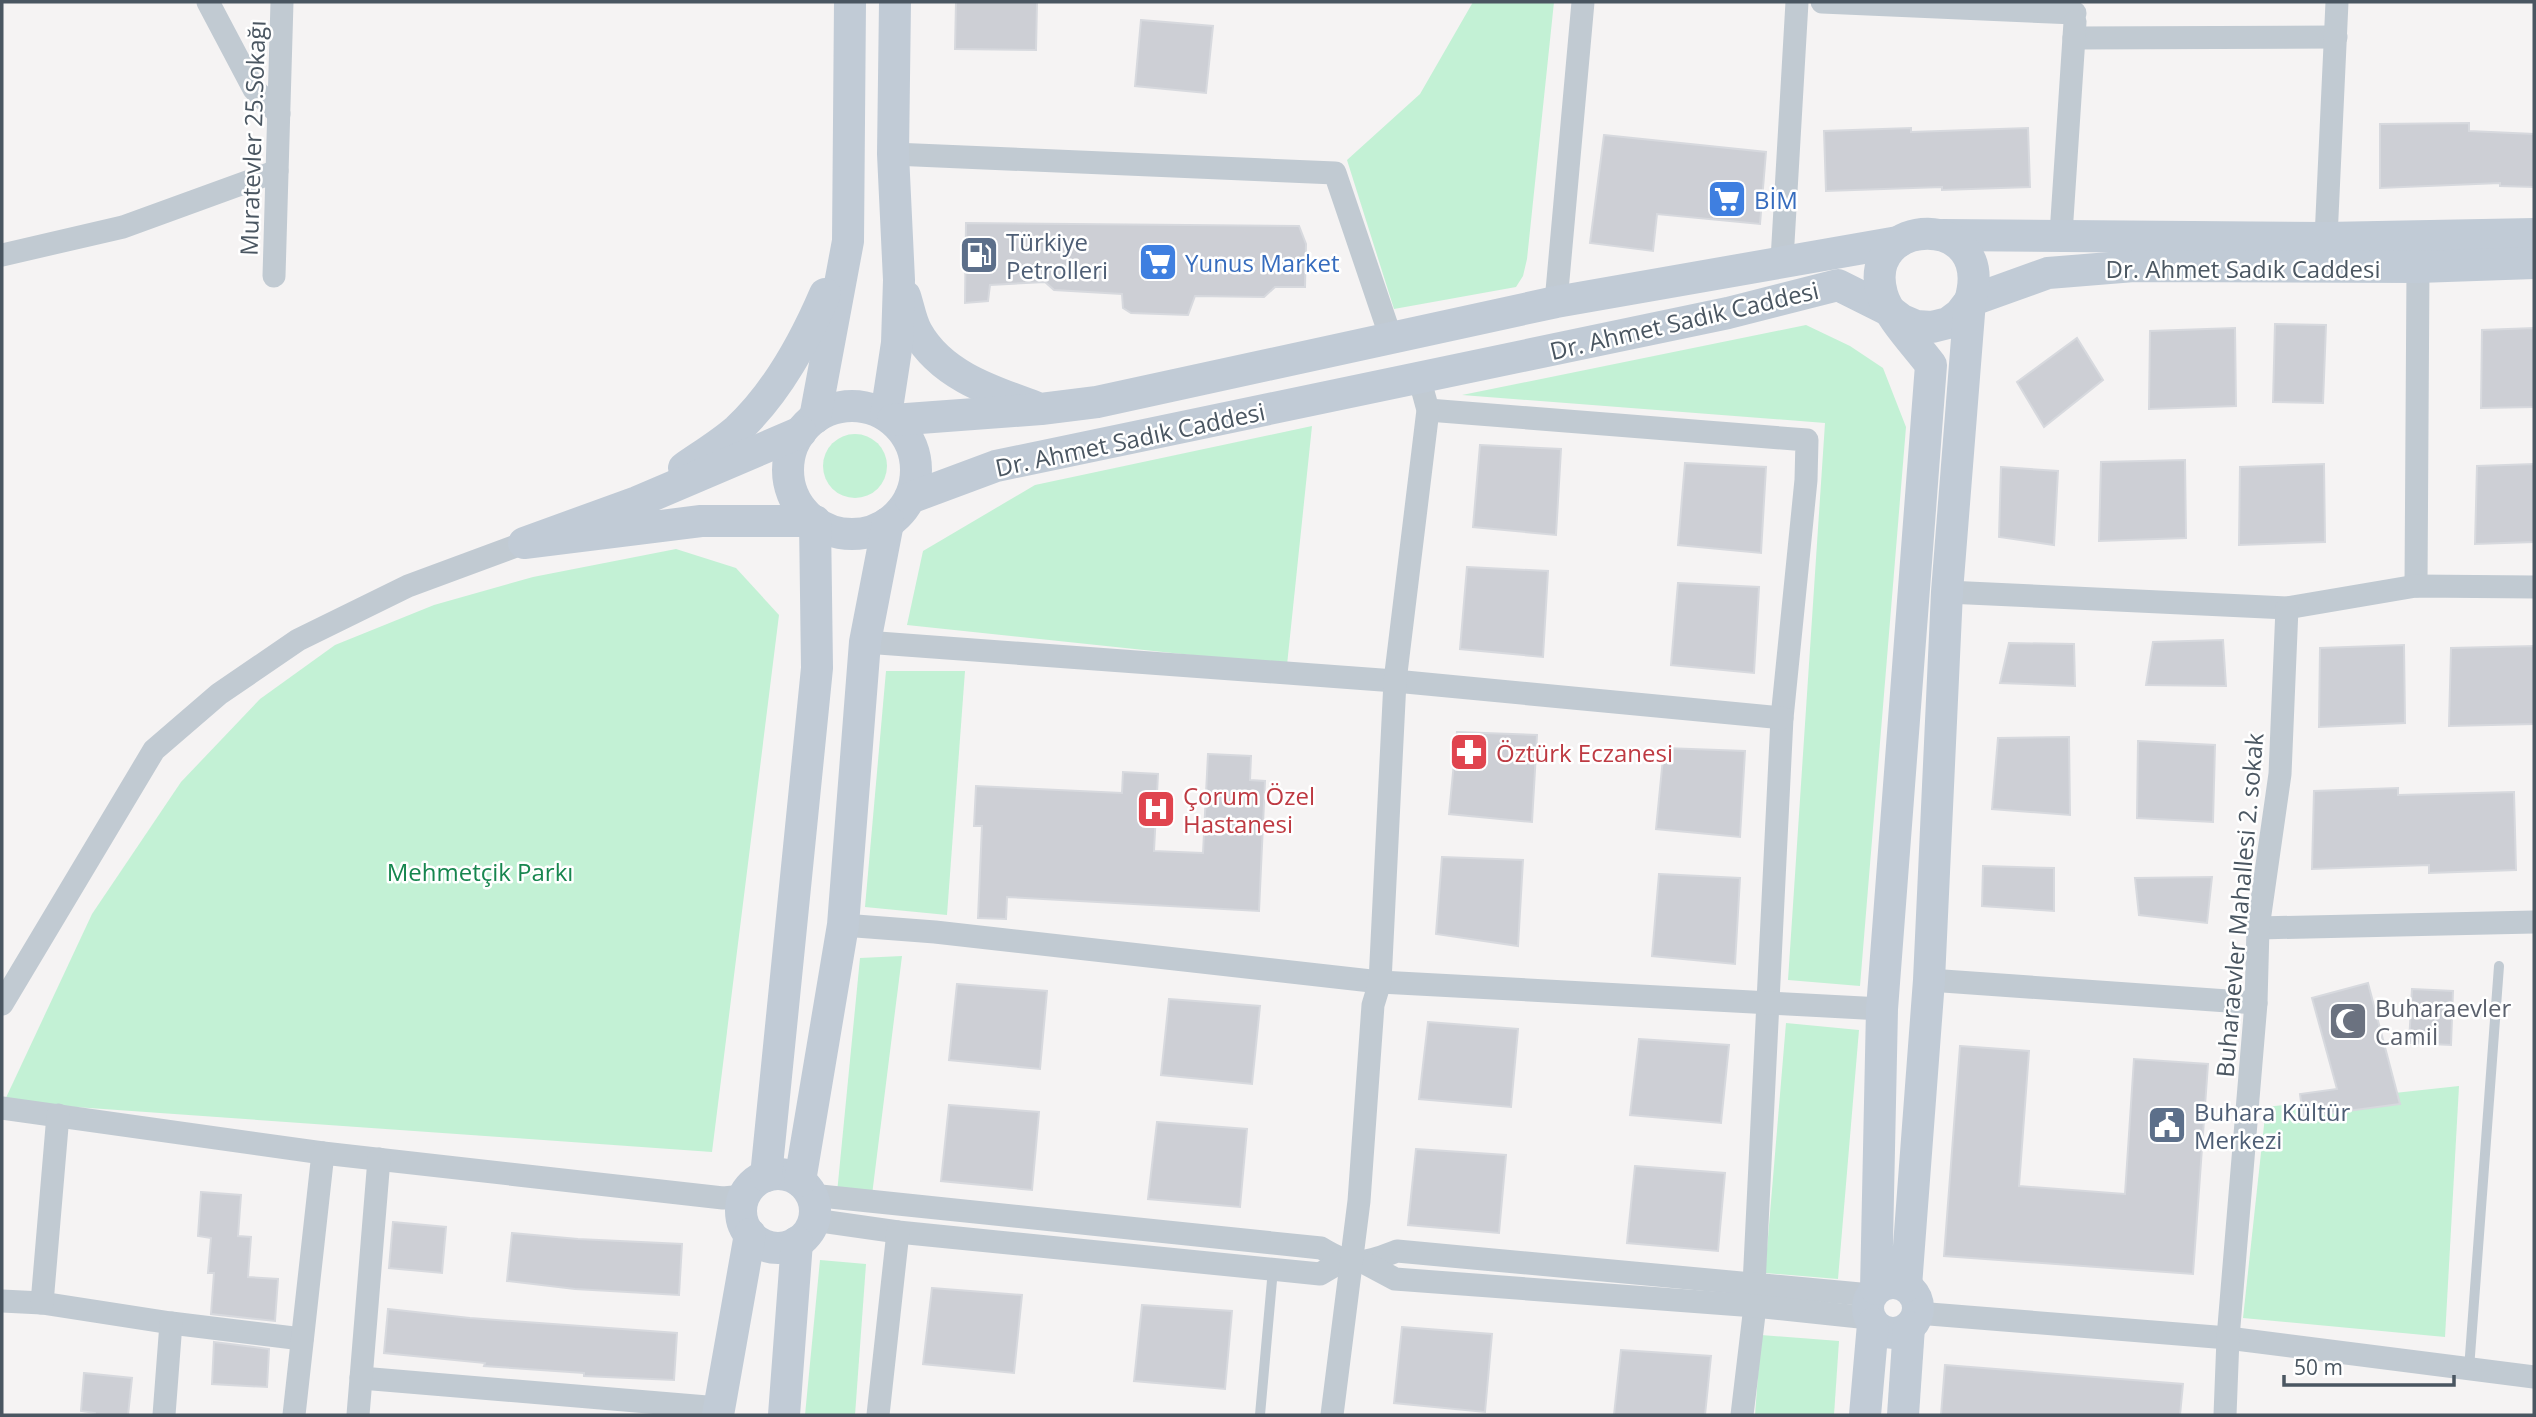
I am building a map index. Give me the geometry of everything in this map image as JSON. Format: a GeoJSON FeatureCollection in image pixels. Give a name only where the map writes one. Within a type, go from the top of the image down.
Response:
{"type":"FeatureCollection","features":[{"type":"Feature","properties":{"kind":"street"},"geometry":{"type":"LineString","coordinates":[[208,2],[254,89],[279,114]]}},
{"type":"Feature","properties":{"kind":"street","name":"Muratevler 25.Sokağı"},"geometry":{"type":"LineString","coordinates":[[274,276],[282,2]]}},
{"type":"Feature","properties":{"kind":"street"},"geometry":{"type":"LineString","coordinates":[[2,1004],[154,750],[219,694],[298,640],[408,586],[637,502],[808,425],[843,406],[873,409],[890,418],[905,433],[915,456],[915,482],[910,498],[900,512],[888,523],[870,531],[851,534],[832,530],[815,522],[803,510],[794,496],[789,480],[788,463],[792,446],[808,425],[848,242],[850,2]]}},
{"type":"Feature","properties":{"kind":"street"},"geometry":{"type":"LineString","coordinates":[[890,418],[897,343],[899,280],[893,154],[895,2]]}},
{"type":"Feature","properties":{"kind":"street"},"geometry":{"type":"LineString","coordinates":[[1556,302],[1583,2]]}},
{"type":"Feature","properties":{"kind":"street"},"geometry":{"type":"LineString","coordinates":[[1782,261],[1797,2]]}},
{"type":"Feature","properties":{"kind":"street"},"geometry":{"type":"LineString","coordinates":[[1822,2],[2076,7],[2061,234]]}},
{"type":"Feature","properties":{"kind":"street"},"geometry":{"type":"LineString","coordinates":[[2326,237],[2337,2]]}},
{"type":"Feature","properties":{"kind":"street"},"geometry":{"type":"LineString","coordinates":[[2074,38],[2336,37]]}},
{"type":"Feature","properties":{"kind":"street"},"geometry":{"type":"LineString","coordinates":[[893,154],[1335,173],[1391,338]]}},
{"type":"Feature","properties":{"kind":"street"},"geometry":{"type":"LineString","coordinates":[[2,255],[123,227],[277,171]]}},
{"type":"Feature","properties":{"kind":"street"},"geometry":{"type":"LineString","coordinates":[[1865,1415],[1889,1307],[1929,980],[1947,592],[1970,301],[1975,285],[1968,254],[1957,243],[1943,235],[1927,232],[1912,234],[1898,242],[1887,253],[1879,282],[1882,297],[1890,311],[1931,365],[1882,1009],[1889,1307],[1903,1415]]}},
{"type":"Feature","properties":{"kind":"street","name":"Dr. Ahmet Sadık Caddesi"},"geometry":{"type":"LineString","coordinates":[[1943,235],[2326,237],[2534,234]]}},
{"type":"Feature","properties":{"kind":"street"},"geometry":{"type":"LineString","coordinates":[[637,502],[737,429],[771,390],[809,332],[848,242]]}},
{"type":"Feature","properties":{"kind":"street"},"geometry":{"type":"LineString","coordinates":[[890,418],[1041,409],[1097,402],[1556,302],[1898,242]]}},
{"type":"Feature","properties":{"kind":"street","name":"Dr. Ahmet Sadık Caddesi"},"geometry":{"type":"LineString","coordinates":[[910,498],[996,466],[1728,313],[1838,285],[1909,323],[1932,327],[1948,323],[1960,314],[1970,301],[2048,273],[2122,267],[2418,267],[2534,263]]}},
{"type":"Feature","properties":{"kind":"street"},"geometry":{"type":"LineString","coordinates":[[2416,586],[2418,267]]}},
{"type":"Feature","properties":{"kind":"street"},"geometry":{"type":"LineString","coordinates":[[899,280],[917,332],[934,354],[959,376],[1041,409]]}},
{"type":"Feature","properties":{"kind":"street"},"geometry":{"type":"LineString","coordinates":[[1332,1415],[1353,1262],[1373,1005],[1380,982],[1395,681],[1428,410],[1419,377]]}},
{"type":"Feature","properties":{"kind":"street"},"geometry":{"type":"LineString","coordinates":[[1428,410],[1807,440],[1806,480],[1782,718],[1754,1295],[1742,1415]]}},
{"type":"Feature","properties":{"kind":"street"},"geometry":{"type":"LineString","coordinates":[[524,543],[701,521],[815,522]]}},
{"type":"Feature","properties":{"kind":"street"},"geometry":{"type":"LineString","coordinates":[[806,1210],[790,1245],[772,1247],[756,1241],[741,1216],[755,1186],[817,668],[815,522]]}},
{"type":"Feature","properties":{"kind":"street"},"geometry":{"type":"LineString","coordinates":[[784,1415],[806,1210],[843,925],[865,642],[888,523]]}},
{"type":"Feature","properties":{"kind":"street"},"geometry":{"type":"LineString","coordinates":[[1947,592],[2287,608],[2416,586],[2534,587]]}},
{"type":"Feature","properties":{"kind":"street","name":"Buharaevler Mahallesi 2. sokak"},"geometry":{"type":"LineString","coordinates":[[2225,1415],[2228,1339],[2256,1003],[2258,928],[2280,774],[2287,608]]}},
{"type":"Feature","properties":{"kind":"street"},"geometry":{"type":"LineString","coordinates":[[865,642],[1395,681],[1782,718]]}},
{"type":"Feature","properties":{"kind":"street"},"geometry":{"type":"LineString","coordinates":[[2258,928],[2534,922]]}},
{"type":"Feature","properties":{"kind":"street"},"geometry":{"type":"LineString","coordinates":[[843,925],[935,932],[1380,982],[1882,1009]]}},
{"type":"Feature","properties":{"kind":"street"},"geometry":{"type":"LineString","coordinates":[[1929,980],[2256,1003]]}},
{"type":"Feature","properties":{"kind":"street"},"geometry":{"type":"LineString","coordinates":[[2,1108],[323,1153],[723,1198],[783,1174],[806,1210],[898,1232],[1320,1274],[1397,1251],[1754,1295],[2228,1339],[2534,1377]]}},
{"type":"Feature","properties":{"kind":"street"},"geometry":{"type":"LineString","coordinates":[[42,1303],[58,1115]]}},
{"type":"Feature","properties":{"kind":"street"},"geometry":{"type":"LineString","coordinates":[[294,1415],[323,1153]]}},
{"type":"Feature","properties":{"kind":"street"},"geometry":{"type":"LineString","coordinates":[[358,1415],[379,1159]]}},
{"type":"Feature","properties":{"kind":"street"},"geometry":{"type":"LineString","coordinates":[[806,1210],[1321,1248],[1353,1262]]}},
{"type":"Feature","properties":{"kind":"street"},"geometry":{"type":"LineString","coordinates":[[878,1415],[898,1232]]}},
{"type":"Feature","properties":{"kind":"street"},"geometry":{"type":"LineString","coordinates":[[361,1378],[718,1411],[750,1234]]}},
{"type":"Feature","properties":{"kind":"street"},"geometry":{"type":"LineString","coordinates":[[2,1301],[42,1303],[170,1323],[302,1339]]}},
{"type":"Feature","properties":{"kind":"street"},"geometry":{"type":"LineString","coordinates":[[164,1415],[170,1323]]}},
{"type":"Feature","properties":{"kind":"lane"},"geometry":{"type":"LineString","coordinates":[[2469,1368],[2499,966]]}},
{"type":"Feature","properties":{"kind":"lane"},"geometry":{"type":"LineString","coordinates":[[1260,1415],[1273,1269]]}},
{"type":"Feature","properties":{"kind":"green space"},"geometry":{"type":"Polygon","coordinates":[[[1473,2],[1554,2],[1523,276],[1516,287],[1394,309],[1347,160],[1420,94],[1473,2]]]}},
{"type":"Feature","properties":{"kind":"green space"},"geometry":{"type":"Polygon","coordinates":[[[1806,325],[1850,346],[1883,368],[1906,427],[1860,986],[1788,980],[1825,423],[1462,395],[1806,325]]]}},
{"type":"Feature","properties":{"kind":"green space"},"geometry":{"type":"Polygon","coordinates":[[[1312,426],[1287,665],[907,625],[923,551],[1035,485],[1312,426]]]}},
{"type":"Feature","properties":{"kind":"green space"},"geometry":{"type":"Polygon","coordinates":[[[849,434],[861,434],[878,443],[885,454],[885,478],[878,489],[861,498],[849,498],[837,493],[828,484],[823,472],[823,460],[828,448],[837,439],[849,434]]]}},
{"type":"Feature","properties":{"kind":"green space","name":"Mehmetçik Parkı"},"geometry":{"type":"Polygon","coordinates":[[[676,549],[736,568],[779,615],[712,1152],[4,1102],[92,914],[181,782],[260,699],[335,645],[434,605],[533,577],[676,549]]]}},
{"type":"Feature","properties":{"kind":"green space"},"geometry":{"type":"Polygon","coordinates":[[[886,671],[965,671],[947,915],[865,907],[886,671]]]}},
{"type":"Feature","properties":{"kind":"green space"},"geometry":{"type":"Polygon","coordinates":[[[902,956],[872,1195],[837,1193],[860,958],[902,956]]]}},
{"type":"Feature","properties":{"kind":"green space"},"geometry":{"type":"Polygon","coordinates":[[[1786,1023],[1859,1030],[1838,1279],[1765,1273],[1786,1023]]]}},
{"type":"Feature","properties":{"kind":"green space"},"geometry":{"type":"Polygon","coordinates":[[[2459,1086],[2445,1337],[2243,1318],[2266,1107],[2459,1086]]]}},
{"type":"Feature","properties":{"kind":"green space"},"geometry":{"type":"Polygon","coordinates":[[[820,1260],[866,1264],[855,1415],[805,1415],[820,1260]]]}},
{"type":"Feature","properties":{"kind":"green space"},"geometry":{"type":"Polygon","coordinates":[[[1761,1335],[1839,1341],[1834,1415],[1755,1415],[1761,1335]]]}},
{"type":"Feature","properties":{"kind":"building"},"geometry":{"type":"Polygon","coordinates":[[[956,2],[1037,2],[1036,50],[955,49],[956,2]]]}},
{"type":"Feature","properties":{"kind":"building"},"geometry":{"type":"Polygon","coordinates":[[[1141,20],[1213,26],[1206,93],[1135,86],[1141,20]]]}},
{"type":"Feature","properties":{"kind":"building"},"geometry":{"type":"Polygon","coordinates":[[[2469,123],[2469,131],[2534,134],[2534,187],[2500,186],[2500,183],[2380,188],[2380,124],[2469,123]]]}},
{"type":"Feature","properties":{"kind":"building"},"geometry":{"type":"Polygon","coordinates":[[[1911,128],[1911,132],[2028,128],[2030,187],[1826,191],[1824,131],[1911,128]]]}},
{"type":"Feature","properties":{"kind":"building"},"geometry":{"type":"Polygon","coordinates":[[[1604,135],[1766,152],[1760,224],[1657,214],[1653,251],[1590,243],[1604,135]]]}},
{"type":"Feature","properties":{"kind":"building"},"geometry":{"type":"Polygon","coordinates":[[[966,223],[1299,226],[1306,244],[1305,287],[1275,287],[1264,297],[1195,296],[1188,315],[1131,313],[1123,308],[1122,294],[1054,290],[1045,282],[990,285],[988,301],[965,303],[966,223]]]}},
{"type":"Feature","properties":{"kind":"building"},"geometry":{"type":"Polygon","coordinates":[[[2275,324],[2326,325],[2323,403],[2273,402],[2275,324]]]}},
{"type":"Feature","properties":{"kind":"building"},"geometry":{"type":"Polygon","coordinates":[[[2235,328],[2236,406],[2149,409],[2150,331],[2235,328]]]}},
{"type":"Feature","properties":{"kind":"building"},"geometry":{"type":"Polygon","coordinates":[[[2534,328],[2534,407],[2481,408],[2482,330],[2534,328]]]}},
{"type":"Feature","properties":{"kind":"building"},"geometry":{"type":"Polygon","coordinates":[[[2077,338],[2103,380],[2044,427],[2017,382],[2077,338]]]}},
{"type":"Feature","properties":{"kind":"building"},"geometry":{"type":"Polygon","coordinates":[[[1480,445],[1561,449],[1556,535],[1473,527],[1480,445]]]}},
{"type":"Feature","properties":{"kind":"building"},"geometry":{"type":"Polygon","coordinates":[[[2185,460],[2186,538],[2099,541],[2101,462],[2185,460]]]}},
{"type":"Feature","properties":{"kind":"building"},"geometry":{"type":"Polygon","coordinates":[[[1685,463],[1766,467],[1761,553],[1678,545],[1685,463]]]}},
{"type":"Feature","properties":{"kind":"building"},"geometry":{"type":"Polygon","coordinates":[[[2324,464],[2325,542],[2239,545],[2240,467],[2324,464]]]}},
{"type":"Feature","properties":{"kind":"building"},"geometry":{"type":"Polygon","coordinates":[[[2534,464],[2534,542],[2475,544],[2477,466],[2534,464]]]}},
{"type":"Feature","properties":{"kind":"building"},"geometry":{"type":"Polygon","coordinates":[[[2001,467],[2058,471],[2054,545],[1999,537],[2001,467]]]}},
{"type":"Feature","properties":{"kind":"building"},"geometry":{"type":"Polygon","coordinates":[[[1467,567],[1548,571],[1543,657],[1460,649],[1467,567]]]}},
{"type":"Feature","properties":{"kind":"building"},"geometry":{"type":"Polygon","coordinates":[[[1678,583],[1759,587],[1754,673],[1671,665],[1678,583]]]}},
{"type":"Feature","properties":{"kind":"building"},"geometry":{"type":"Polygon","coordinates":[[[2223,640],[2226,686],[2146,685],[2153,642],[2223,640]]]}},
{"type":"Feature","properties":{"kind":"building"},"geometry":{"type":"Polygon","coordinates":[[[2009,643],[2074,644],[2075,686],[2000,683],[2009,643]]]}},
{"type":"Feature","properties":{"kind":"building"},"geometry":{"type":"Polygon","coordinates":[[[2404,645],[2405,723],[2319,727],[2320,648],[2404,645]]]}},
{"type":"Feature","properties":{"kind":"building"},"geometry":{"type":"Polygon","coordinates":[[[2534,646],[2534,724],[2449,726],[2451,648],[2534,646]]]}},
{"type":"Feature","properties":{"kind":"building"},"geometry":{"type":"Polygon","coordinates":[[[1457,732],[1537,735],[1532,822],[1449,814],[1457,732]]]}},
{"type":"Feature","properties":{"kind":"building"},"geometry":{"type":"Polygon","coordinates":[[[2069,737],[2070,815],[1992,809],[1998,738],[2069,737]]]}},
{"type":"Feature","properties":{"kind":"building"},"geometry":{"type":"Polygon","coordinates":[[[2138,741],[2215,745],[2213,822],[2137,818],[2138,741]]]}},
{"type":"Feature","properties":{"kind":"building"},"geometry":{"type":"Polygon","coordinates":[[[1664,748],[1745,751],[1740,837],[1656,829],[1664,748]]]}},
{"type":"Feature","properties":{"kind":"building"},"geometry":{"type":"Polygon","coordinates":[[[1208,754],[1251,756],[1250,780],[1265,781],[1259,911],[1007,897],[1006,919],[978,918],[982,826],[974,826],[976,786],[1122,793],[1123,772],[1158,774],[1154,851],[1203,853],[1208,754]]]}},
{"type":"Feature","properties":{"kind":"building"},"geometry":{"type":"Polygon","coordinates":[[[2398,788],[2398,795],[2514,792],[2516,870],[2429,873],[2429,865],[2312,869],[2314,791],[2398,788]]]}},
{"type":"Feature","properties":{"kind":"building"},"geometry":{"type":"Polygon","coordinates":[[[1442,857],[1523,860],[1518,946],[1436,934],[1442,857]]]}},
{"type":"Feature","properties":{"kind":"building"},"geometry":{"type":"Polygon","coordinates":[[[1983,866],[2054,868],[2054,911],[1982,906],[1983,866]]]}},
{"type":"Feature","properties":{"kind":"building"},"geometry":{"type":"Polygon","coordinates":[[[1659,874],[1740,878],[1735,964],[1652,956],[1659,874]]]}},
{"type":"Feature","properties":{"kind":"building"},"geometry":{"type":"Polygon","coordinates":[[[2212,877],[2207,923],[2139,915],[2135,878],[2212,877]]]}},
{"type":"Feature","properties":{"kind":"building"},"geometry":{"type":"Polygon","coordinates":[[[2368,983],[2400,1104],[2303,1117],[2300,1094],[2337,1089],[2312,998],[2368,983]]]}},
{"type":"Feature","properties":{"kind":"building"},"geometry":{"type":"Polygon","coordinates":[[[957,984],[1047,991],[1040,1069],[949,1060],[957,984]]]}},
{"type":"Feature","properties":{"kind":"building"},"geometry":{"type":"Polygon","coordinates":[[[2412,989],[2453,991],[2451,1045],[2409,1043],[2412,989]]]}},
{"type":"Feature","properties":{"kind":"building"},"geometry":{"type":"Polygon","coordinates":[[[1169,999],[1260,1006],[1252,1084],[1161,1075],[1169,999]]]}},
{"type":"Feature","properties":{"kind":"building"},"geometry":{"type":"Polygon","coordinates":[[[1428,1022],[1518,1029],[1511,1107],[1419,1099],[1428,1022]]]}},
{"type":"Feature","properties":{"kind":"building"},"geometry":{"type":"Polygon","coordinates":[[[1639,1039],[1729,1045],[1721,1123],[1630,1115],[1639,1039]]]}},
{"type":"Feature","properties":{"kind":"building","name":"Buhara Kültür Merkezi"},"geometry":{"type":"Polygon","coordinates":[[[1960,1046],[2029,1051],[2019,1186],[2125,1194],[2134,1059],[2208,1064],[2193,1274],[1944,1256],[1960,1046]]]}},
{"type":"Feature","properties":{"kind":"building"},"geometry":{"type":"Polygon","coordinates":[[[949,1105],[1039,1112],[1032,1190],[941,1181],[949,1105]]]}},
{"type":"Feature","properties":{"kind":"building"},"geometry":{"type":"Polygon","coordinates":[[[1157,1122],[1247,1129],[1240,1207],[1148,1199],[1157,1122]]]}},
{"type":"Feature","properties":{"kind":"building"},"geometry":{"type":"Polygon","coordinates":[[[1416,1149],[1506,1155],[1499,1233],[1408,1225],[1416,1149]]]}},
{"type":"Feature","properties":{"kind":"building"},"geometry":{"type":"Polygon","coordinates":[[[1635,1166],[1725,1173],[1718,1251],[1627,1243],[1635,1166]]]}},
{"type":"Feature","properties":{"kind":"building"},"geometry":{"type":"Polygon","coordinates":[[[201,1192],[241,1195],[238,1236],[251,1237],[248,1277],[278,1279],[275,1321],[211,1314],[214,1273],[208,1273],[211,1238],[198,1236],[201,1192]]]}},
{"type":"Feature","properties":{"kind":"building"},"geometry":{"type":"Polygon","coordinates":[[[393,1222],[446,1227],[442,1273],[389,1268],[393,1222]]]}},
{"type":"Feature","properties":{"kind":"building"},"geometry":{"type":"Polygon","coordinates":[[[512,1233],[682,1244],[679,1295],[575,1289],[507,1281],[512,1233]]]}},
{"type":"Feature","properties":{"kind":"building"},"geometry":{"type":"Polygon","coordinates":[[[932,1288],[1022,1295],[1014,1373],[923,1364],[932,1288]]]}},
{"type":"Feature","properties":{"kind":"building"},"geometry":{"type":"Polygon","coordinates":[[[1142,1305],[1232,1311],[1225,1389],[1134,1381],[1142,1305]]]}},
{"type":"Feature","properties":{"kind":"building"},"geometry":{"type":"Polygon","coordinates":[[[388,1309],[470,1318],[677,1333],[674,1380],[584,1376],[584,1373],[484,1366],[485,1363],[384,1353],[388,1309]]]}},
{"type":"Feature","properties":{"kind":"building"},"geometry":{"type":"Polygon","coordinates":[[[1402,1327],[1492,1334],[1485,1412],[1394,1403],[1402,1327]]]}},
{"type":"Feature","properties":{"kind":"building"},"geometry":{"type":"Polygon","coordinates":[[[214,1342],[269,1349],[267,1387],[212,1384],[214,1342]]]}},
{"type":"Feature","properties":{"kind":"building"},"geometry":{"type":"Polygon","coordinates":[[[1621,1350],[1711,1356],[1705,1415],[1614,1415],[1621,1350]]]}},
{"type":"Feature","properties":{"kind":"building"},"geometry":{"type":"Polygon","coordinates":[[[1945,1365],[2183,1384],[2180,1415],[1941,1415],[1945,1365]]]}},
{"type":"Feature","properties":{"kind":"building"},"geometry":{"type":"Polygon","coordinates":[[[84,1373],[132,1378],[128,1415],[95,1415],[81,1411],[84,1373]]]}},
{"type":"Feature","properties":{"kind":"place","name":"BİM"},"geometry":{"type":"Point","coordinates":[1727,199]}},
{"type":"Feature","properties":{"kind":"place","name":"Türkiye Petrolleri"},"geometry":{"type":"Point","coordinates":[979,255]}},
{"type":"Feature","properties":{"kind":"place","name":"Yunus Market"},"geometry":{"type":"Point","coordinates":[1158,262]}},
{"type":"Feature","properties":{"kind":"place","name":"Öztürk Eczanesi"},"geometry":{"type":"Point","coordinates":[1469,752]}},
{"type":"Feature","properties":{"kind":"place","name":"Çorum Özel Hastanesi"},"geometry":{"type":"Point","coordinates":[1156,809]}},
{"type":"Feature","properties":{"kind":"place","name":"Buharaevler Camiİ"},"geometry":{"type":"Point","coordinates":[2348,1021]}},
{"type":"Feature","properties":{"kind":"place","name":"Buhara Kültür Merkezi"},"geometry":{"type":"Point","coordinates":[2167,1125]}}]}
